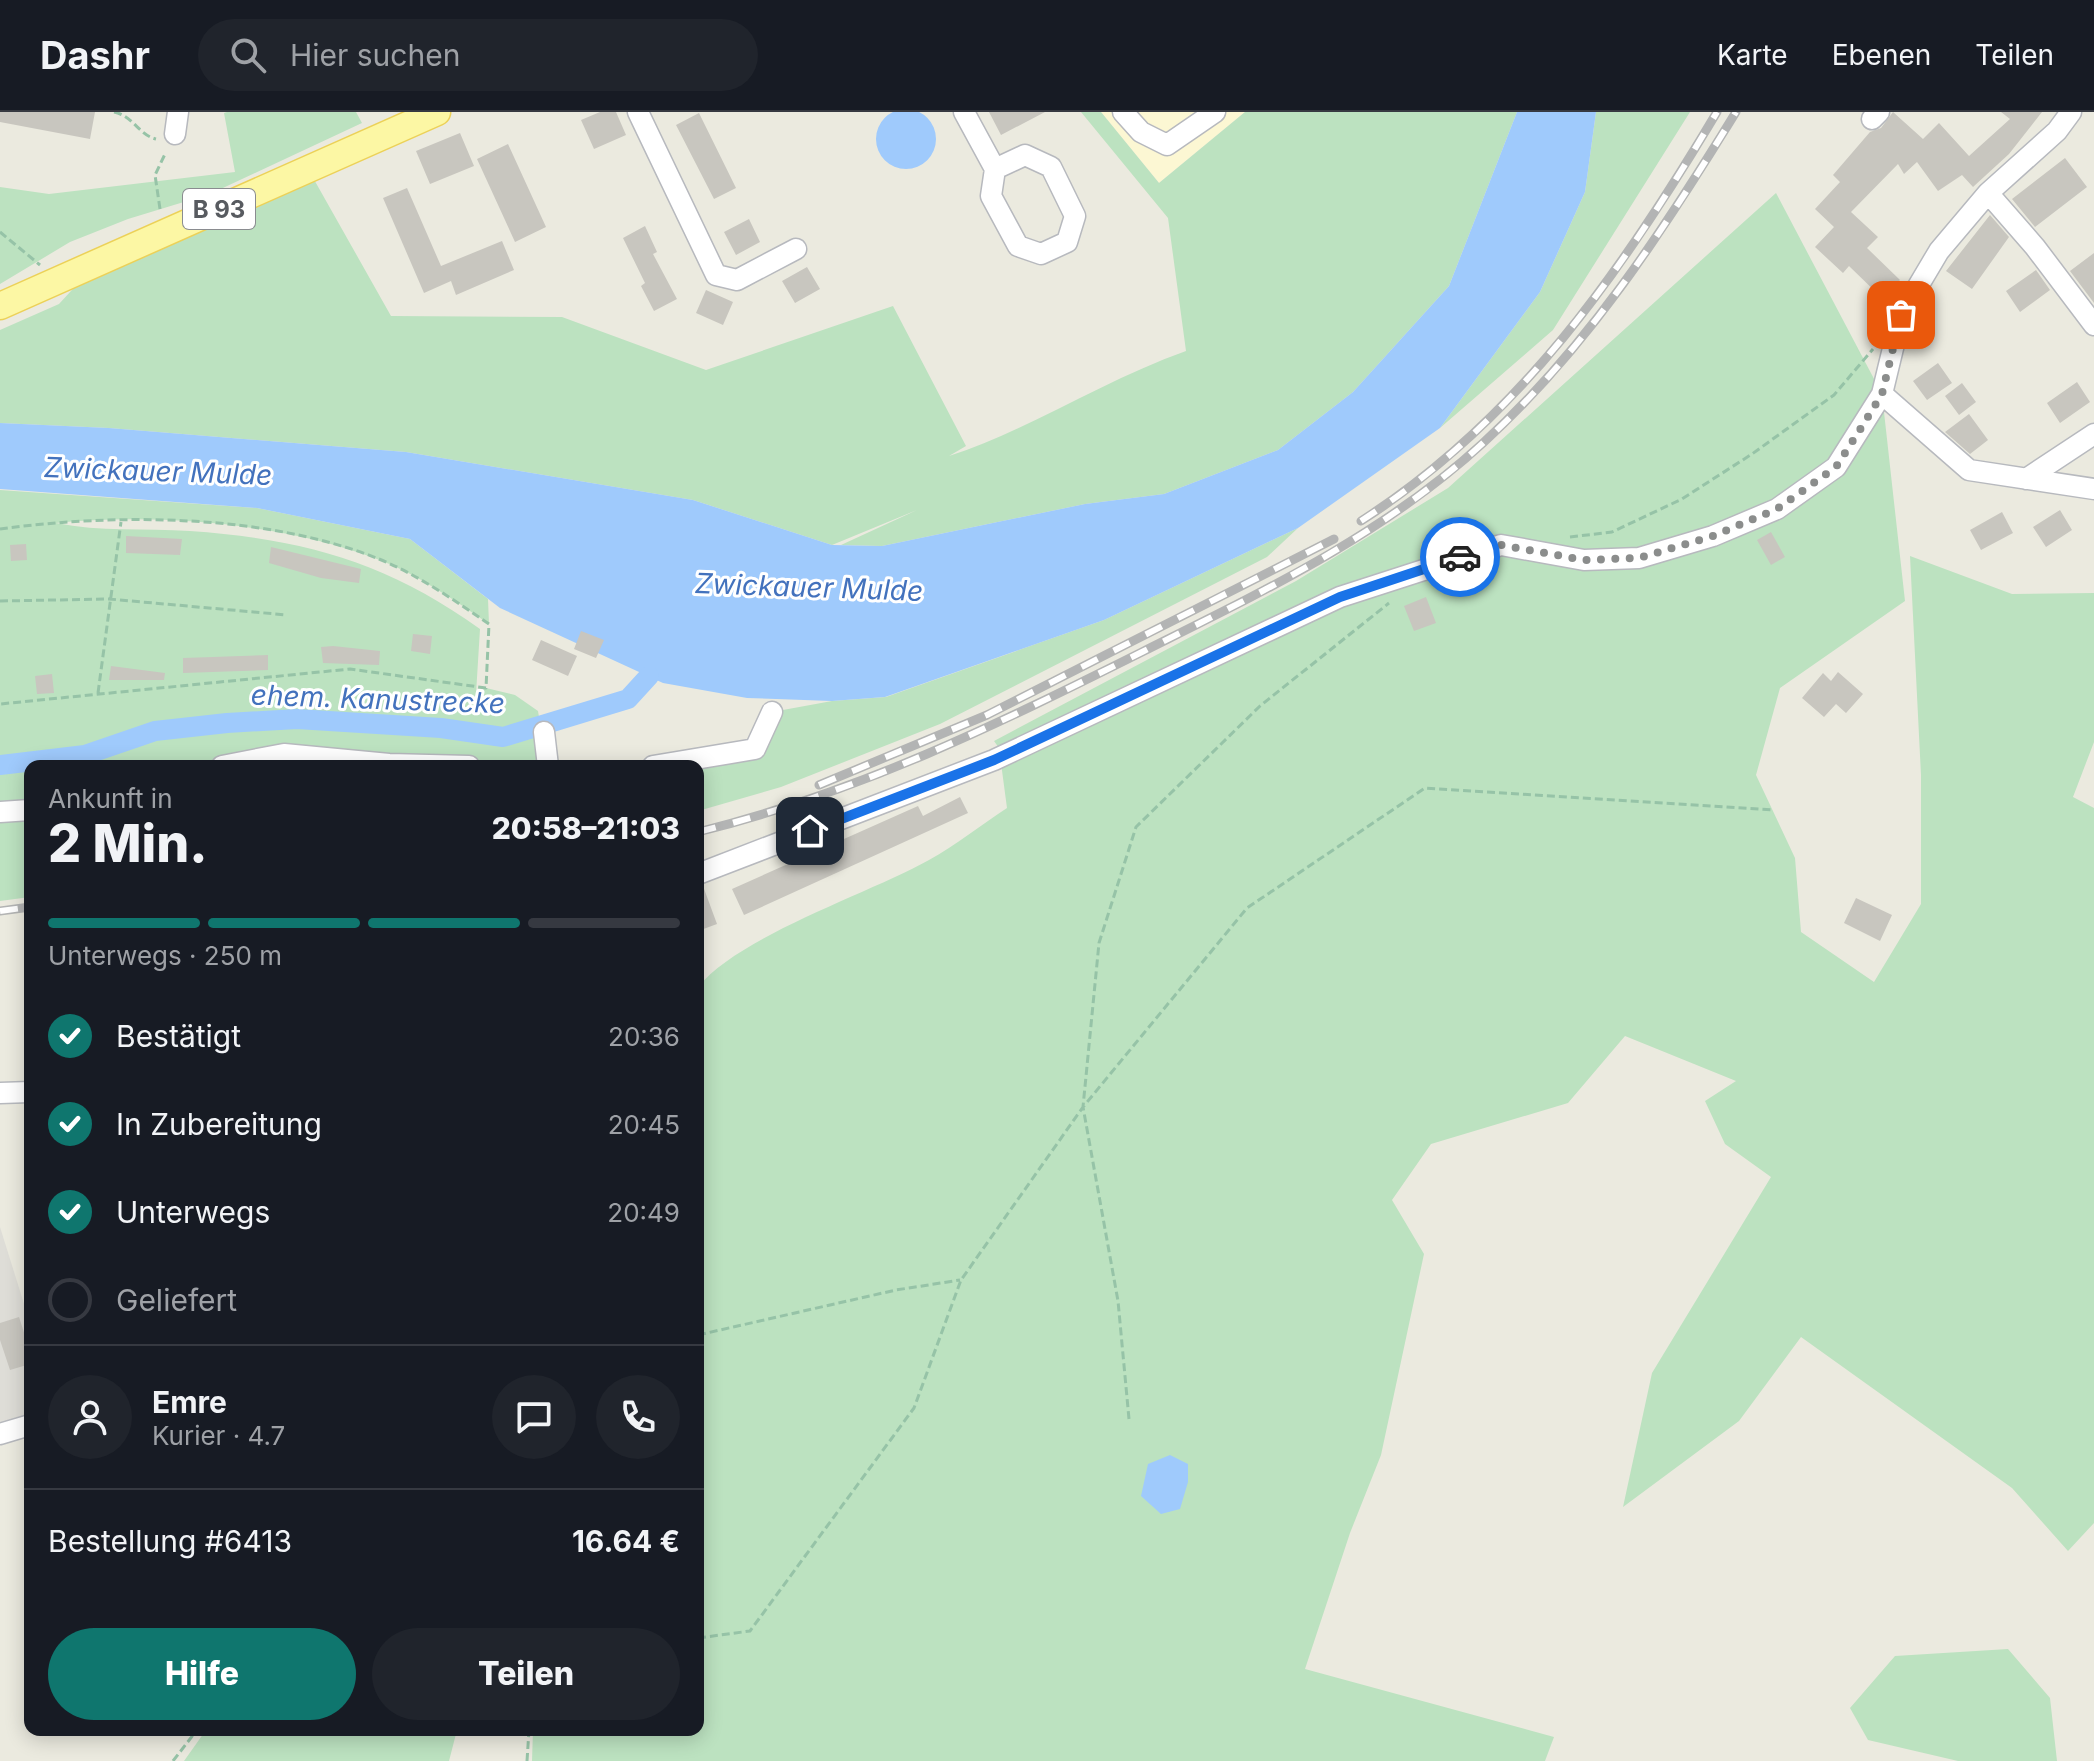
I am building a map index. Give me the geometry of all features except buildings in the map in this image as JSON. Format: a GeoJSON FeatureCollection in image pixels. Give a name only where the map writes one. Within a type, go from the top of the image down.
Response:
{"type":"FeatureCollection","features":[{"type":"Feature","properties":{"kind":"main road","name":"B 93"},"geometry":{"type":"LineString","coordinates":[[0,306],[437,112]]}},
{"type":"Feature","properties":{"kind":"street"},"geometry":{"type":"LineString","coordinates":[[173,137],[178,112]]}},
{"type":"Feature","properties":{"kind":"street"},"geometry":{"type":"LineString","coordinates":[[638,112],[716,275],[737,280],[796,249]]}},
{"type":"Feature","properties":{"kind":"street"},"geometry":{"type":"LineString","coordinates":[[964,112],[995,169],[991,196],[1018,246],[1041,254],[1067,242],[1075,216],[1051,167],[1025,155],[995,169]]}},
{"type":"Feature","properties":{"kind":"street"},"geometry":{"type":"LineString","coordinates":[[1123,112],[1141,132],[1167,145],[1215,112]]}},
{"type":"Feature","properties":{"kind":"street"},"geometry":{"type":"LineString","coordinates":[[704,872],[994,760],[1300,615],[1390,580],[1501,545],[1584,560],[1639,558],[1713,536],[1777,509],[1836,467],[1882,394],[1901,315],[1939,251],[1988,193],[2057,131],[2071,112]]}},
{"type":"Feature","properties":{"kind":"street"},"geometry":{"type":"LineString","coordinates":[[1988,193],[2035,247],[2094,325]]}},
{"type":"Feature","properties":{"kind":"street"},"geometry":{"type":"LineString","coordinates":[[1882,394],[1969,470],[2094,489]]}},
{"type":"Feature","properties":{"kind":"street"},"geometry":{"type":"LineString","coordinates":[[2026,479],[2094,434]]}},
{"type":"Feature","properties":{"kind":"street"},"geometry":{"type":"LineString","coordinates":[[689,760],[755,749],[772,712]]}},
{"type":"Feature","properties":{"kind":"street"},"geometry":{"type":"LineString","coordinates":[[544,732],[547,760]]}},
{"type":"Feature","properties":{"kind":"street"},"geometry":{"type":"LineString","coordinates":[[253,760],[284,754],[347,760]]}},
{"type":"Feature","properties":{"kind":"street"},"geometry":{"type":"LineString","coordinates":[[0,812],[24,810]]}},
{"type":"Feature","properties":{"kind":"street"},"geometry":{"type":"LineString","coordinates":[[0,1093],[24,1092]]}},
{"type":"Feature","properties":{"kind":"street"},"geometry":{"type":"LineString","coordinates":[[0,1434],[24,1427]]}},
{"type":"Feature","properties":{"kind":"path"},"geometry":{"type":"LineString","coordinates":[[114,112],[127,115],[150,138],[173,137],[155,175],[163,234]]}},
{"type":"Feature","properties":{"kind":"path"},"geometry":{"type":"LineString","coordinates":[[0,232],[59,280]]}},
{"type":"Feature","properties":{"kind":"path"},"geometry":{"type":"LineString","coordinates":[[1564,538],[1612,532],[1682,499],[1752,454],[1834,395],[1901,315]]}},
{"type":"Feature","properties":{"kind":"path"},"geometry":{"type":"LineString","coordinates":[[98,693],[121,522]]}},
{"type":"Feature","properties":{"kind":"path"},"geometry":{"type":"LineString","coordinates":[[0,529],[46,523],[121,522],[278,530],[381,560],[446,594],[489,624],[486,688],[350,669],[0,704]]}},
{"type":"Feature","properties":{"kind":"path"},"geometry":{"type":"LineString","coordinates":[[1129,1419],[1118,1301],[1083,1107],[1099,943],[1136,827],[1260,706],[1392,601],[1390,580]]}},
{"type":"Feature","properties":{"kind":"path"},"geometry":{"type":"LineString","coordinates":[[0,601],[109,599],[287,615]]}},
{"type":"Feature","properties":{"kind":"path"},"geometry":{"type":"LineString","coordinates":[[704,1637],[750,1631],[914,1408],[961,1280],[1083,1107],[1247,908],[1425,788],[1773,810]]}},
{"type":"Feature","properties":{"kind":"path"},"geometry":{"type":"LineString","coordinates":[[704,1334],[896,1290],[961,1280]]}},
{"type":"Feature","properties":{"kind":"path"},"geometry":{"type":"LineString","coordinates":[[173,1761],[192,1736]]}},
{"type":"Feature","properties":{"kind":"path"},"geometry":{"type":"LineString","coordinates":[[527,1761],[529,1736]]}},
{"type":"Feature","properties":{"kind":"shaded area"},"geometry":{"type":"Polygon","coordinates":[[[1101,112],[1245,112],[1159,183],[1101,112]]]}},
{"type":"Feature","properties":{"kind":"shaded area"},"geometry":{"type":"Polygon","coordinates":[[[0,1227],[24,1304],[24,1418],[0,1428],[0,1227]]]}},
{"type":"Feature","properties":{"kind":"green space"},"geometry":{"type":"Polygon","coordinates":[[[356,112],[362,123],[210,194],[128,219],[70,242],[0,284],[0,187],[49,194],[235,172],[224,113],[356,112]]]}},
{"type":"Feature","properties":{"kind":"green space"},"geometry":{"type":"Polygon","coordinates":[[[1081,112],[1101,112],[1159,183],[1245,112],[1517,112],[1449,286],[1353,392],[1278,450],[1164,494],[1085,504],[882,546],[841,545],[917,510],[832,545],[693,500],[406,452],[109,428],[0,423],[0,330],[59,304],[82,279],[312,176],[391,316],[562,317],[706,370],[893,306],[966,446],[949,456],[1186,351],[1168,218],[1081,112]]]}},
{"type":"Feature","properties":{"kind":"green space"},"geometry":{"type":"Polygon","coordinates":[[[1596,112],[1690,112],[1553,330],[1440,428],[1540,292],[1585,192],[1596,112]]]}},
{"type":"Feature","properties":{"kind":"green space"},"geometry":{"type":"Polygon","coordinates":[[[1776,193],[1882,394],[1905,601],[1780,688],[1756,775],[1795,858],[1801,932],[1874,982],[1921,904],[1921,775],[1910,556],[2012,594],[2094,593],[2094,742],[2073,797],[2094,808],[2094,1523],[2068,1551],[2012,1488],[1801,1337],[1739,1421],[1623,1507],[1652,1373],[1771,1177],[1725,1144],[1705,1101],[1736,1081],[1625,1036],[1568,1103],[1431,1144],[1392,1200],[1424,1254],[1381,1455],[1350,1533],[1305,1669],[1554,1737],[1545,1761],[532,1761],[533,1736],[704,1736],[704,981],[743,950],[929,860],[1007,808],[999,748],[994,741],[1296,581],[1448,488],[1776,193]]]}},
{"type":"Feature","properties":{"kind":"green space"},"geometry":{"type":"Polygon","coordinates":[[[0,490],[257,508],[410,539],[488,599],[489,624],[435,588],[392,565],[341,547],[261,529],[135,519],[56,523],[106,529],[190,531],[270,540],[342,558],[411,587],[480,629],[476,694],[486,688],[515,695],[538,711],[546,760],[24,760],[24,898],[0,901],[0,490]]]}},
{"type":"Feature","properties":{"kind":"green space"},"geometry":{"type":"Polygon","coordinates":[[[1298,528],[1267,557],[940,724],[781,787],[704,809],[704,764],[754,749],[772,712],[832,701],[886,697],[1104,620],[1298,528]]]}},
{"type":"Feature","properties":{"kind":"green space"},"geometry":{"type":"Polygon","coordinates":[[[2008,1649],[2050,1698],[2057,1761],[1958,1761],[1868,1740],[1850,1708],[1895,1656],[2008,1649]]]}},
{"type":"Feature","properties":{"kind":"green space"},"geometry":{"type":"Polygon","coordinates":[[[202,1736],[455,1736],[449,1761],[184,1761],[202,1736]]]}},
{"type":"Feature","properties":{"kind":"water"},"geometry":{"type":"Polygon","coordinates":[[[906,109],[928,117],[936,139],[928,161],[906,169],[884,161],[876,139],[884,117],[906,109]]]}},
{"type":"Feature","properties":{"kind":"water","name":"Zwickauer Mulde"},"geometry":{"type":"Polygon","coordinates":[[[1517,112],[1596,112],[1585,192],[1540,292],[1440,428],[1298,528],[1104,620],[885,697],[832,701],[747,698],[663,683],[500,608],[410,539],[257,508],[0,489],[0,423],[109,428],[406,452],[693,500],[832,545],[882,546],[1085,504],[1164,494],[1278,450],[1353,392],[1449,286],[1517,112]]]}},
{"type":"Feature","properties":{"kind":"water"},"geometry":{"type":"Polygon","coordinates":[[[1170,1455],[1188,1464],[1188,1482],[1180,1509],[1161,1514],[1141,1496],[1148,1464],[1170,1455]]]}},
{"type":"Feature","properties":{"kind":"waterway","name":"ehem. Kanustrecke"},"geometry":{"type":"LineString","coordinates":[[42,760],[85,755],[155,731],[297,719],[441,728],[503,737],[628,699],[649,676]]}},
{"type":"Feature","properties":{"kind":"waterway","name":"ehem. Kanustrecke"},"geometry":{"type":"LineString","coordinates":[[0,765],[24,762]]}},
{"type":"Feature","properties":{"kind":"railway"},"geometry":{"type":"LineString","coordinates":[[1361,521],[1418,481],[1470,437],[1563,338],[1644,228],[1717,112]]}},
{"type":"Feature","properties":{"kind":"railway"},"geometry":{"type":"LineString","coordinates":[[704,830],[816,797],[980,730],[1278,583],[1364,533],[1405,505],[1483,443],[1521,406],[1590,328],[1651,244],[1736,112]]}},
{"type":"Feature","properties":{"kind":"railway"},"geometry":{"type":"LineString","coordinates":[[819,785],[987,715],[1334,539]]}},
{"type":"Feature","properties":{"kind":"railway"},"geometry":{"type":"LineString","coordinates":[[0,911],[24,908]]}},
{"type":"Feature","properties":{"kind":"way so far"},"geometry":{"type":"LineString","coordinates":[[1460,557],[1501,545],[1584,560],[1639,558],[1713,536],[1777,509],[1836,467],[1861,428],[1882,394],[1901,315]]}},
{"type":"Feature","properties":{"kind":"route"},"geometry":{"type":"LineString","coordinates":[[810,831],[994,760],[1340,597],[1460,557]]}}]}
